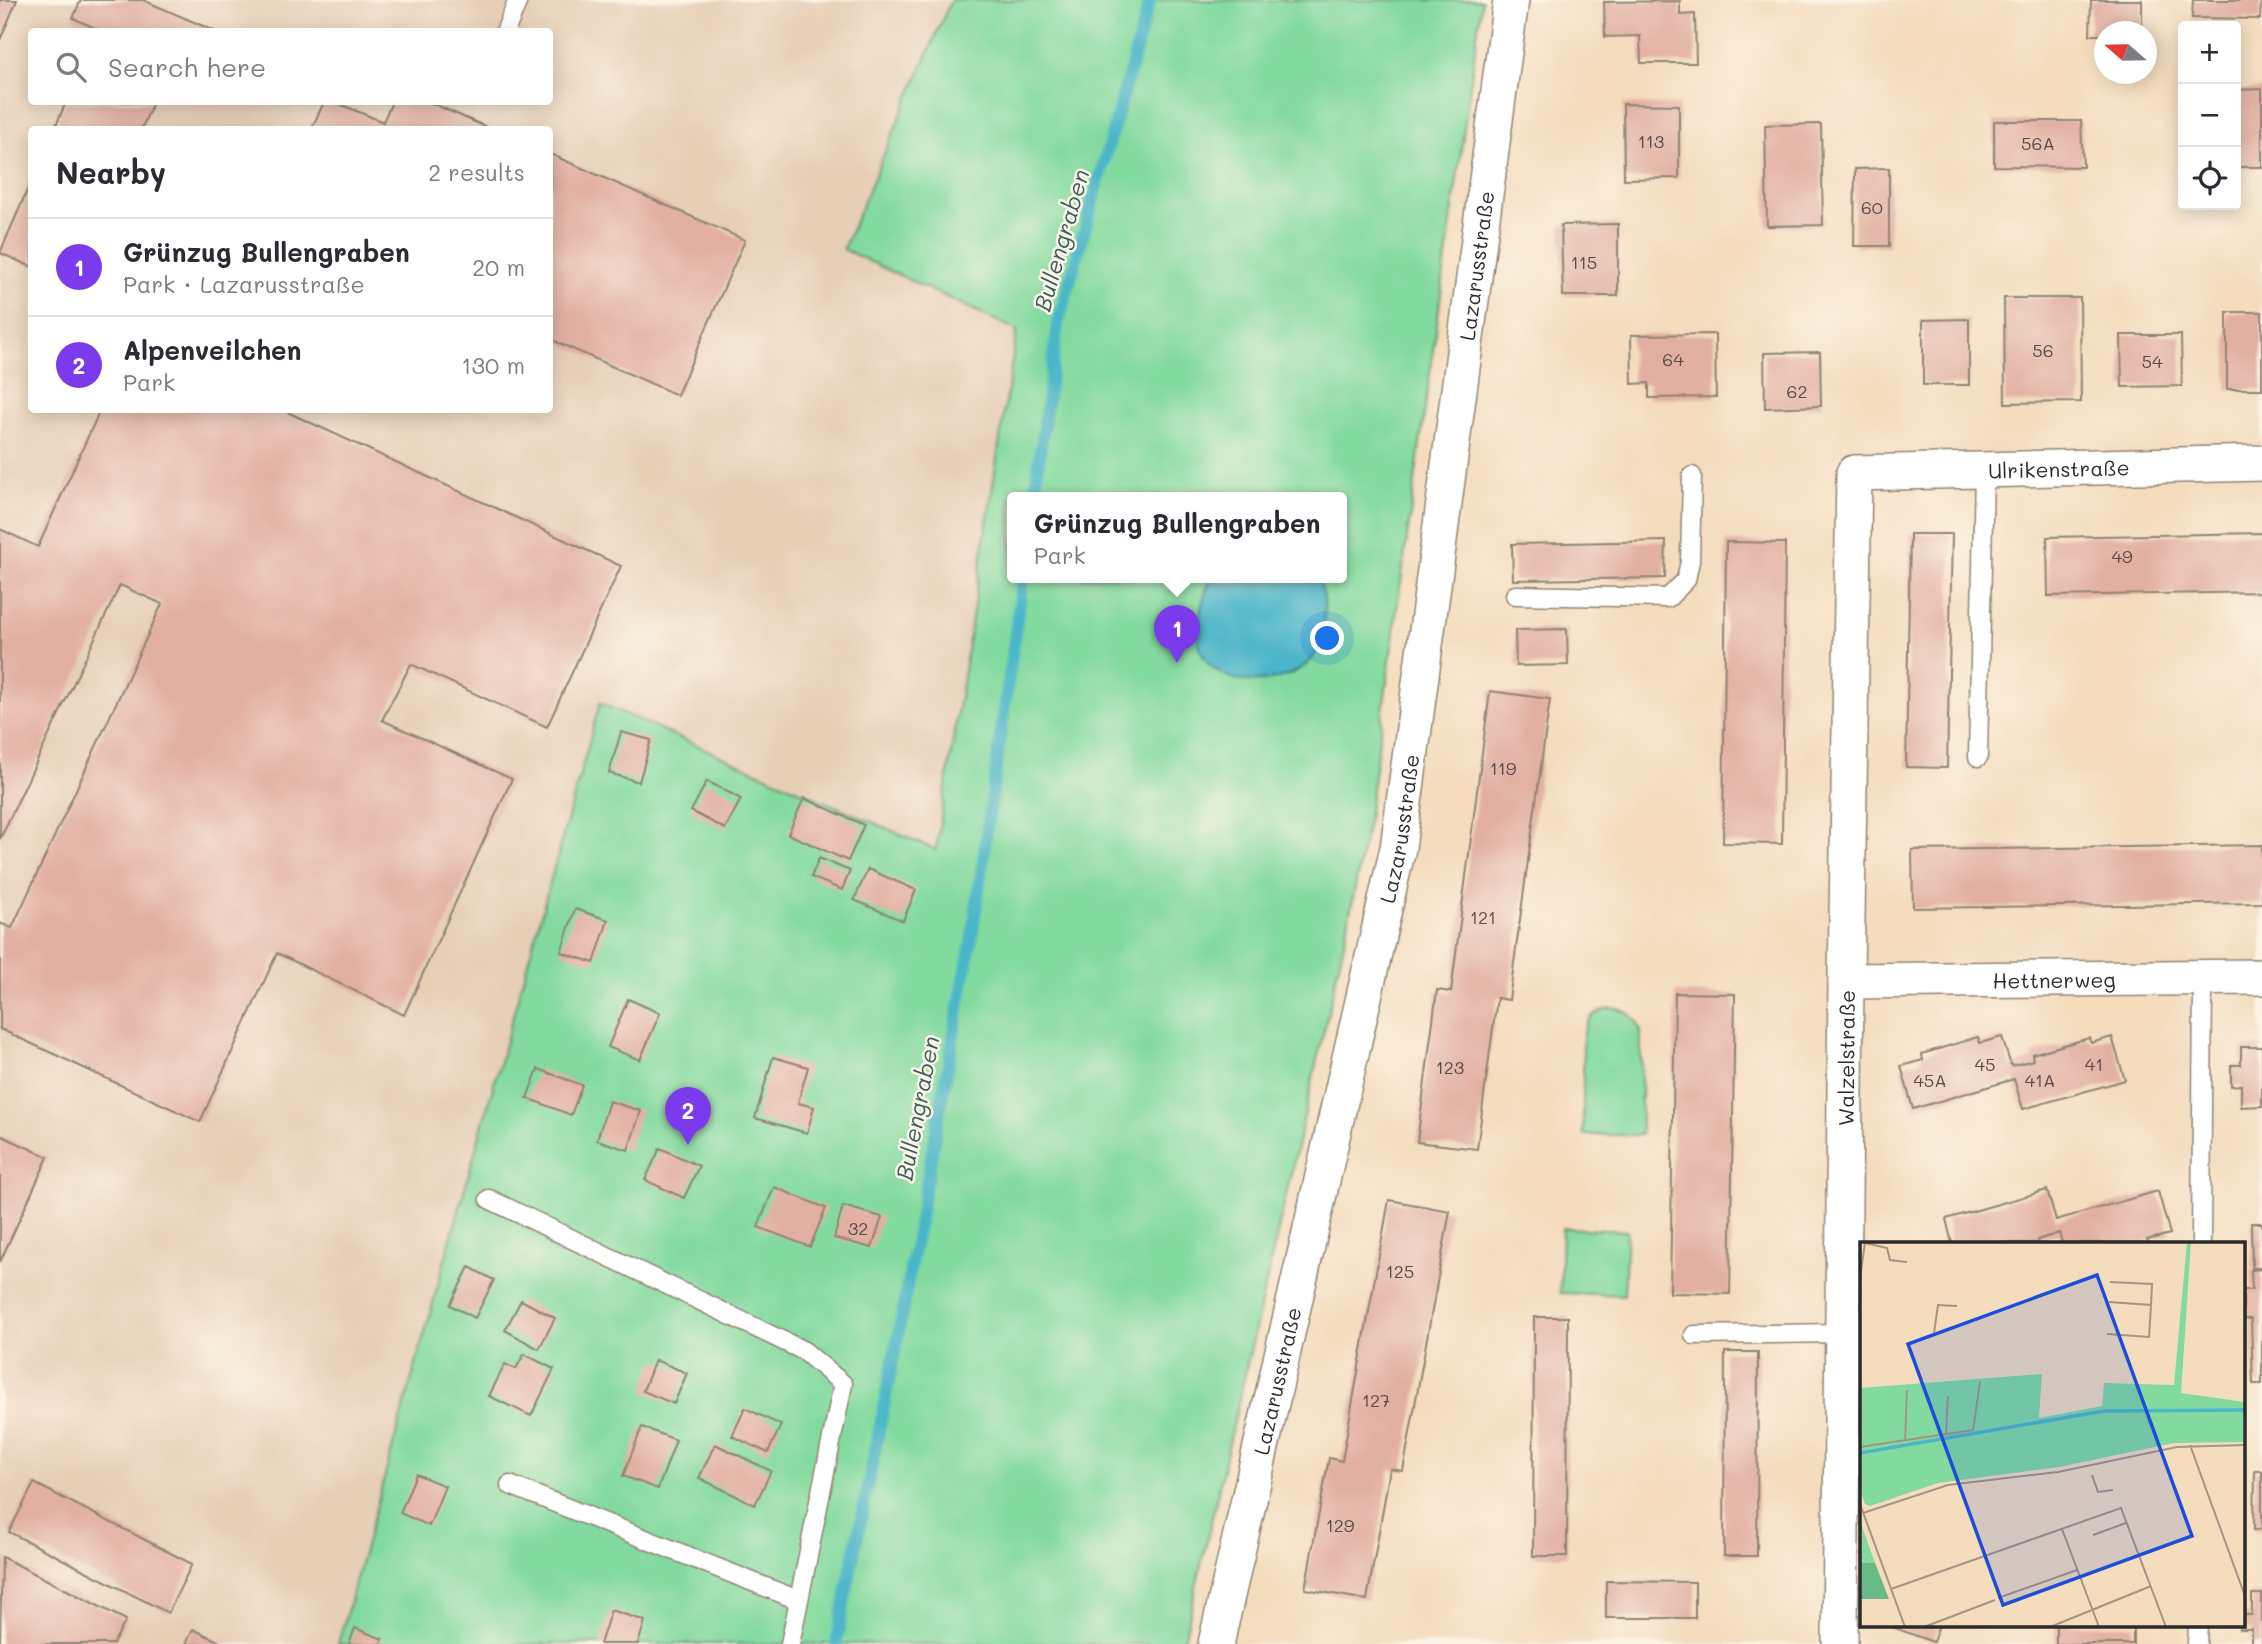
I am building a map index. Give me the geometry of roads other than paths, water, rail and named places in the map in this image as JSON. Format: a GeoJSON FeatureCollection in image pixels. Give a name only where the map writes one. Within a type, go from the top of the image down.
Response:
{"type":"FeatureCollection","features":[{"type":"Feature","properties":{"kind":"street","name":"Lazarusstraße"},"geometry":{"type":"LineString","coordinates":[[1216,1644],[1398,848],[1511,0]]}},
{"type":"Feature","properties":{"kind":"street","name":"Ulrikenstraße"},"geometry":{"type":"LineString","coordinates":[[1854,473],[2262,463]]}},
{"type":"Feature","properties":{"kind":"street","name":"Walzelstraße"},"geometry":{"type":"LineString","coordinates":[[1840,1644],[1854,473]]}},
{"type":"Feature","properties":{"kind":"street","name":"Hettnerweg"},"geometry":{"type":"LineString","coordinates":[[1846,981],[2262,977]]}},
{"type":"Feature","properties":{"kind":"lane"},"geometry":{"type":"LineString","coordinates":[[507,28],[518,0]]}},
{"type":"Feature","properties":{"kind":"lane"},"geometry":{"type":"LineString","coordinates":[[1978,757],[1984,470]]}},
{"type":"Feature","properties":{"kind":"lane"},"geometry":{"type":"LineString","coordinates":[[1515,595],[1668,598],[1686,580],[1690,561],[1692,477]]}},
{"type":"Feature","properties":{"kind":"lane"},"geometry":{"type":"LineString","coordinates":[[2201,1242],[2203,978]]}},
{"type":"Feature","properties":{"kind":"lane"},"geometry":{"type":"LineString","coordinates":[[489,1199],[804,1352],[843,1384],[790,1644]]}},
{"type":"Feature","properties":{"kind":"lane"},"geometry":{"type":"LineString","coordinates":[[1694,1335],[1843,1333]]}},
{"type":"Feature","properties":{"kind":"lane"},"geometry":{"type":"LineString","coordinates":[[510,1485],[798,1600]]}},
{"type":"Feature","properties":{"kind":"lane"},"geometry":{"type":"LineString","coordinates":[[2197,1644],[2198,1626]]}},
{"type":"Feature","properties":{"kind":"water"},"geometry":{"type":"Polygon","coordinates":[[[1209,583],[1320,583],[1324,597],[1324,619],[1315,655],[1300,669],[1270,680],[1237,679],[1222,674],[1210,664],[1201,651],[1199,642],[1200,613],[1209,583]]]}},
{"type":"Feature","properties":{"kind":"waterway","name":"Bullengraben"},"geometry":{"type":"LineString","coordinates":[[1035,492],[1058,324],[1150,0]]}},
{"type":"Feature","properties":{"kind":"waterway","name":"Bullengraben"},"geometry":{"type":"LineString","coordinates":[[836,1644],[895,1351],[972,937],[1022,583]]}},
{"type":"Feature","properties":{"kind":"place","name":"Grünzug Bullengraben"},"geometry":{"type":"Point","coordinates":[1177,663]}},
{"type":"Feature","properties":{"kind":"place","name":"Alpenveilchen"},"geometry":{"type":"Point","coordinates":[688,1145]}}]}
